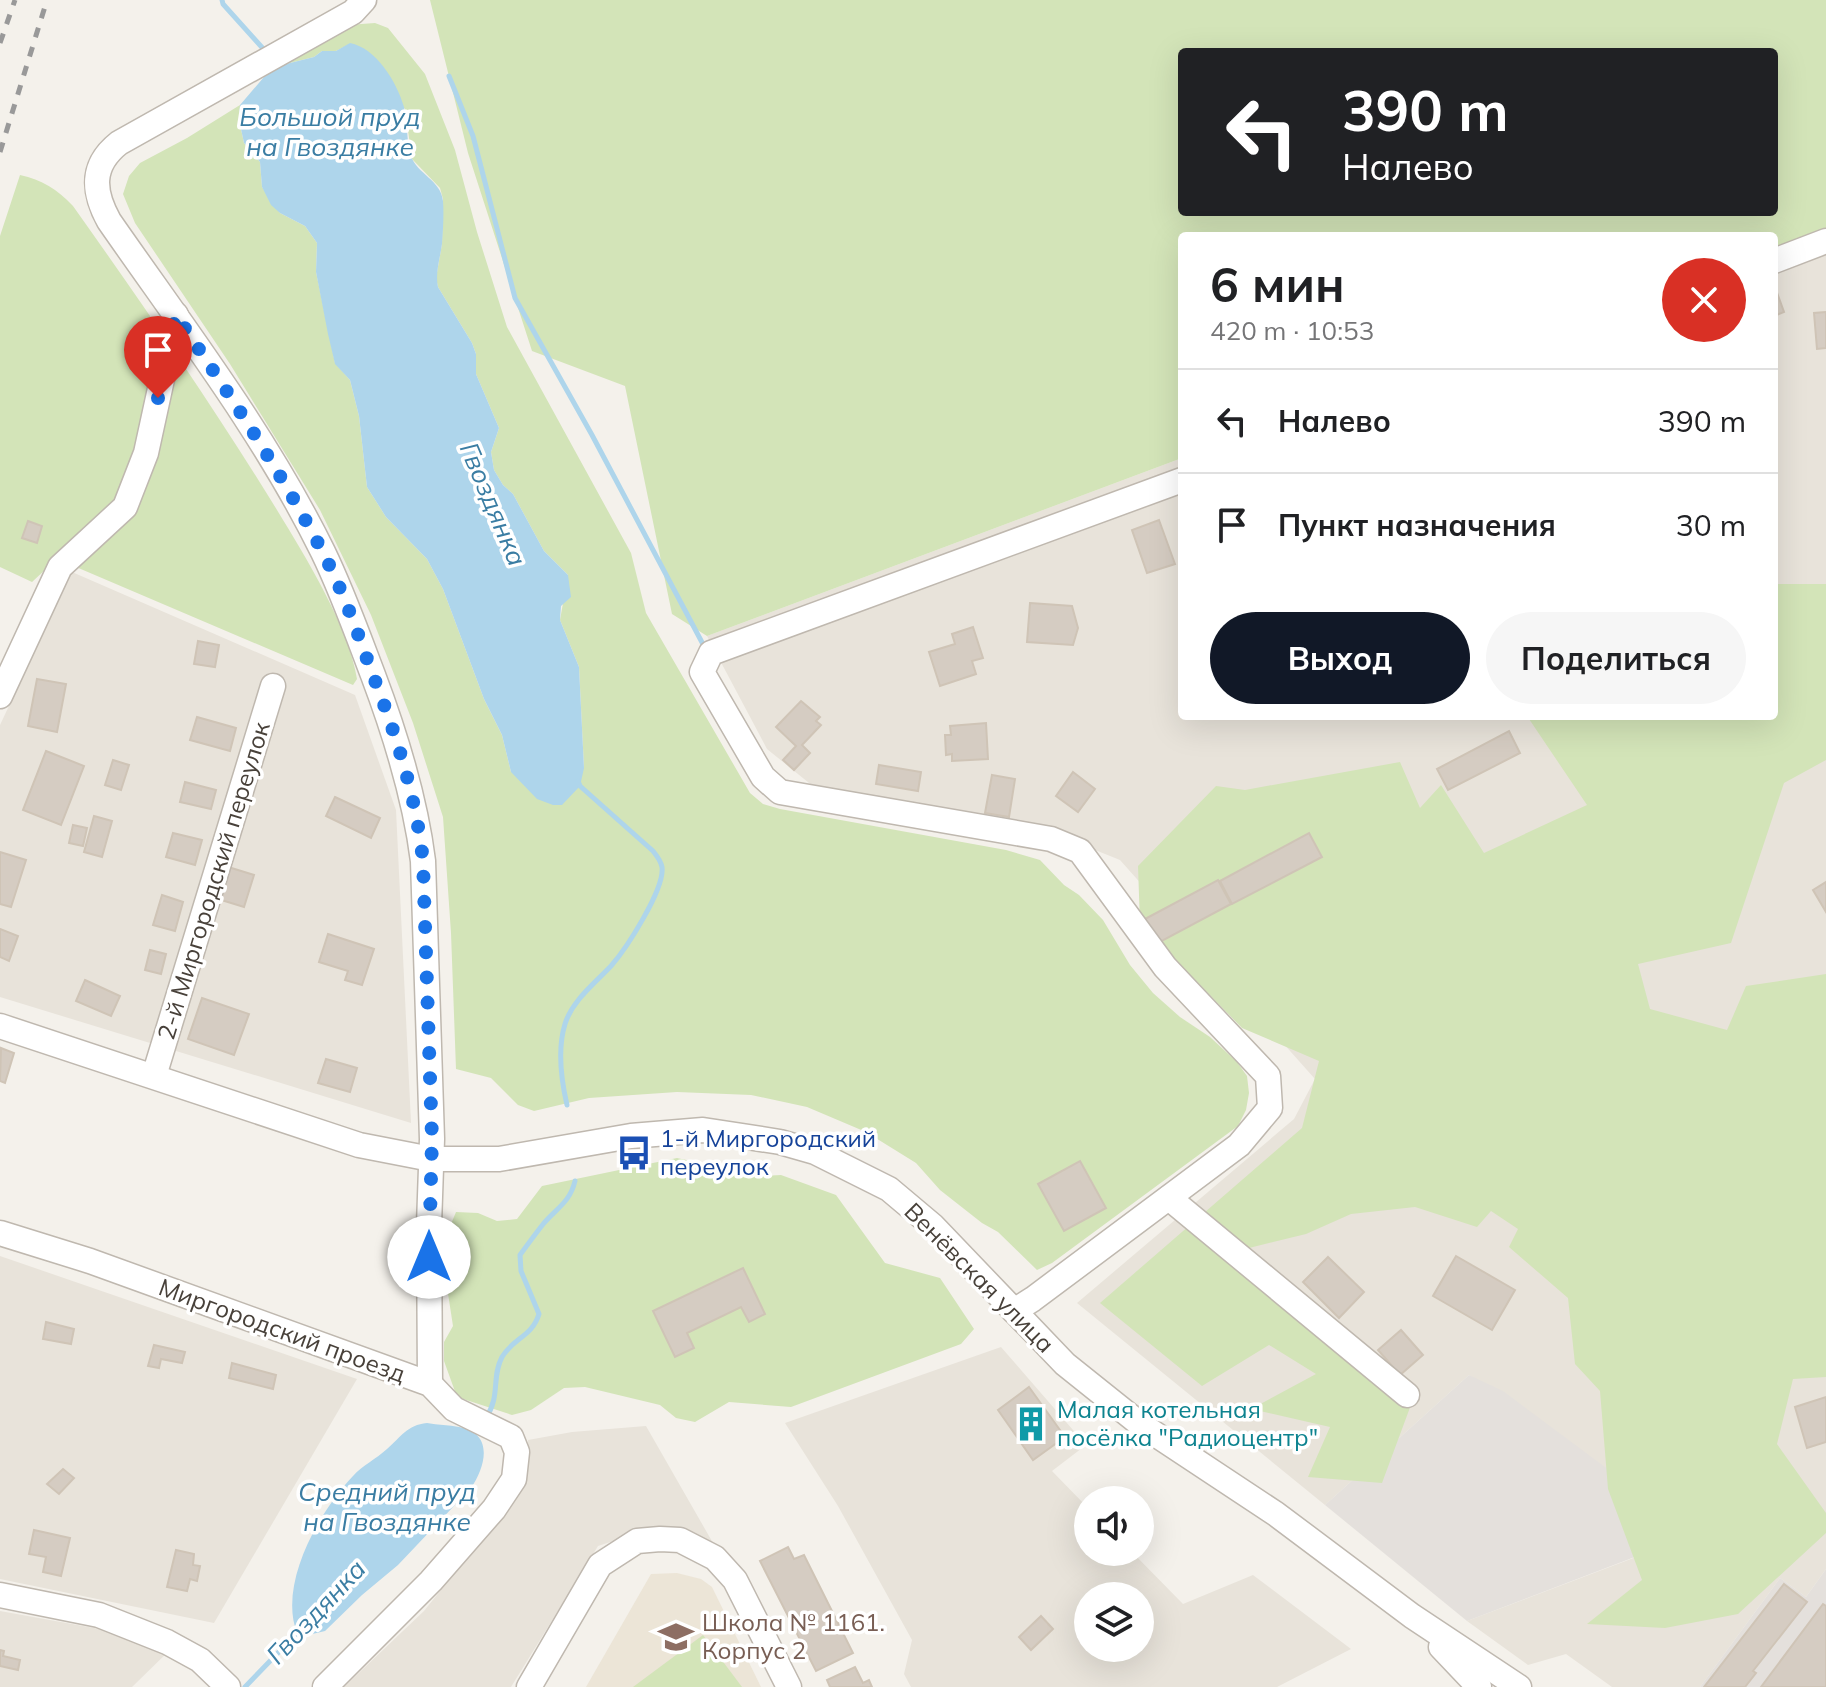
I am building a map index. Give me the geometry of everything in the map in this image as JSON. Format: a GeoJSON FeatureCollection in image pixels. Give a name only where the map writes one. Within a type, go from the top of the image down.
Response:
{"type":"FeatureCollection","features":[{"type":"Feature","properties":{"kind":"street"},"geometry":{"type":"LineString","coordinates":[[364,0],[353,12],[119,143],[102,161],[97,190],[99,203],[109,221],[237,405],[323,551],[354,623],[408,776],[423,861],[431,1159],[430,1384]]}},
{"type":"Feature","properties":{"kind":"street"},"geometry":{"type":"LineString","coordinates":[[1778,259],[1826,241]]}},
{"type":"Feature","properties":{"kind":"street"},"geometry":{"type":"LineString","coordinates":[[0,696],[60,567],[125,507],[146,453],[176,315]]}},
{"type":"Feature","properties":{"kind":"street"},"geometry":{"type":"LineString","coordinates":[[1014,1311],[1239,1145],[1270,1108],[1268,1076],[1165,967],[1080,851],[1051,839],[780,792],[763,777],[702,672],[711,653],[1178,481]]}},
{"type":"Feature","properties":{"kind":"street","name":"2-й Миргородский переулок"},"geometry":{"type":"LineString","coordinates":[[154,1076],[273,686]]}},
{"type":"Feature","properties":{"kind":"street"},"geometry":{"type":"LineString","coordinates":[[0,1026],[359,1145],[431,1159]]}},
{"type":"Feature","properties":{"kind":"street","name":"Венёвская улица"},"geometry":{"type":"LineString","coordinates":[[431,1159],[511,1157],[670,1131],[726,1133],[780,1142],[815,1152],[889,1189],[933,1226],[1065,1364],[1140,1424],[1276,1514],[1412,1616],[1519,1687]]}},
{"type":"Feature","properties":{"kind":"street"},"geometry":{"type":"LineString","coordinates":[[1169,1198],[1407,1395]]}},
{"type":"Feature","properties":{"kind":"street","name":"Миргородский проезд"},"geometry":{"type":"LineString","coordinates":[[0,1233],[90,1261],[430,1384],[454,1409],[511,1437],[517,1452],[514,1479],[494,1509],[431,1581],[325,1687]]}},
{"type":"Feature","properties":{"kind":"street"},"geometry":{"type":"LineString","coordinates":[[529,1687],[600,1565],[637,1541],[660,1539],[680,1540],[715,1558],[735,1580],[789,1687]]}},
{"type":"Feature","properties":{"kind":"street"},"geometry":{"type":"LineString","coordinates":[[0,1595],[99,1615],[167,1642],[200,1660],[228,1687]]}},
{"type":"Feature","properties":{"kind":"street","name":"Венёвская улица"},"geometry":{"type":"LineString","coordinates":[[1412,1616],[1479,1687]]}},
{"type":"Feature","properties":{"kind":"shaded area"},"geometry":{"type":"Polygon","coordinates":[[[1826,229],[1826,1569],[1806,1597],[1780,1578],[1700,1687],[1612,1687],[1566,1654],[1528,1665],[1467,1621],[1694,1535],[1469,1375],[1325,1505],[1077,1303],[1294,1119],[1315,1079],[1120,860],[1033,825],[814,787],[767,749],[707,636],[1178,459],[1178,720],[1778,720],[1778,246],[1826,229]]]}},
{"type":"Feature","properties":{"kind":"shaded area"},"geometry":{"type":"Polygon","coordinates":[[[72,572],[355,695],[396,810],[411,1123],[0,997],[0,725],[72,572]]]}},
{"type":"Feature","properties":{"kind":"shaded area"},"geometry":{"type":"Polygon","coordinates":[[[0,1256],[357,1379],[214,1623],[0,1579],[0,1256]]]}},
{"type":"Feature","properties":{"kind":"shaded area"},"geometry":{"type":"Polygon","coordinates":[[[1001,1347],[1086,1445],[1052,1471],[1074,1494],[1074,1566],[1146,1566],[1183,1604],[1253,1575],[1351,1649],[1277,1687],[911,1687],[904,1674],[912,1640],[838,1506],[785,1423],[1001,1347]]]}},
{"type":"Feature","properties":{"kind":"shaded area"},"geometry":{"type":"Polygon","coordinates":[[[1469,1375],[1503,1391],[1695,1534],[1467,1621],[1325,1505],[1469,1375]]]}},
{"type":"Feature","properties":{"kind":"shaded area"},"geometry":{"type":"Polygon","coordinates":[[[646,1426],[713,1543],[650,1529],[598,1546],[511,1687],[344,1687],[424,1611],[511,1503],[528,1471],[528,1440],[572,1432],[646,1426]]]}},
{"type":"Feature","properties":{"kind":"shaded area"},"geometry":{"type":"Polygon","coordinates":[[[1826,1569],[1826,1687],[1700,1687],[1780,1578],[1806,1597],[1826,1569]]]}},
{"type":"Feature","properties":{"kind":"shaded area","name":"Школа № 1161. Корпус 2"},"geometry":{"type":"Polygon","coordinates":[[[677,1573],[701,1579],[712,1587],[761,1687],[586,1687],[651,1574],[677,1573]]]}},
{"type":"Feature","properties":{"kind":"shaded area"},"geometry":{"type":"Polygon","coordinates":[[[0,1611],[177,1643],[132,1687],[0,1687],[0,1611]]]}},
{"type":"Feature","properties":{"kind":"green space"},"geometry":{"type":"Polygon","coordinates":[[[430,0],[1826,0],[1826,229],[1778,246],[1778,232],[1178,232],[1178,459],[707,636],[672,614],[625,386],[532,351],[468,153],[430,0]]]}},
{"type":"Feature","properties":{"kind":"green space"},"geometry":{"type":"Polygon","coordinates":[[[375,23],[388,28],[425,74],[455,150],[507,327],[631,553],[646,613],[750,793],[763,804],[780,809],[1006,850],[1040,860],[1103,920],[1130,965],[1153,993],[1180,1017],[1210,1037],[1247,1076],[1249,1093],[1246,1110],[1238,1126],[1052,1263],[1037,1270],[998,1232],[940,1190],[916,1163],[866,1132],[807,1107],[751,1095],[677,1092],[589,1098],[534,1111],[518,1105],[491,1078],[456,1069],[443,817],[413,723],[371,615],[320,510],[230,364],[135,223],[123,194],[129,176],[140,163],[240,105],[239,120],[244,143],[260,162],[262,187],[280,213],[305,226],[317,243],[316,272],[335,363],[350,380],[359,416],[367,487],[386,517],[427,559],[443,589],[484,699],[502,735],[511,772],[584,768],[579,667],[560,620],[568,575],[544,551],[513,494],[494,470],[491,452],[499,428],[476,374],[476,354],[472,343],[438,287],[436,278],[442,244],[443,199],[440,188],[412,159],[405,109],[350,44],[336,51],[322,51],[314,57],[282,65],[348,25],[375,23]]]}},
{"type":"Feature","properties":{"kind":"green space"},"geometry":{"type":"Polygon","coordinates":[[[20,175],[49,186],[73,206],[228,433],[288,528],[336,615],[357,679],[353,685],[62,561],[46,569],[32,582],[0,567],[0,236],[20,175]]]}},
{"type":"Feature","properties":{"kind":"green space"},"geometry":{"type":"Polygon","coordinates":[[[1778,584],[1826,584],[1826,760],[1784,783],[1731,943],[1638,964],[1650,1009],[1727,1030],[1746,986],[1826,974],[1826,1377],[1793,1379],[1777,1444],[1826,1513],[1826,1533],[1738,1614],[1665,1628],[1587,1624],[1642,1580],[1608,1489],[1600,1391],[1575,1364],[1568,1298],[1509,1247],[1518,1229],[1491,1211],[1477,1227],[1415,1207],[1351,1214],[1306,1234],[1241,1250],[1415,1394],[1382,1483],[1308,1477],[1330,1427],[1251,1409],[1316,1374],[1269,1345],[1202,1386],[1100,1303],[1302,1128],[1319,1061],[1242,1028],[1140,924],[1138,866],[1216,786],[1245,790],[1400,762],[1420,808],[1441,785],[1484,853],[1587,805],[1530,720],[1778,720],[1778,584]]]}},
{"type":"Feature","properties":{"kind":"green space"},"geometry":{"type":"Polygon","coordinates":[[[677,1158],[760,1176],[781,1175],[836,1195],[885,1263],[940,1278],[974,1329],[961,1344],[791,1407],[729,1402],[695,1422],[676,1418],[660,1405],[585,1387],[564,1388],[531,1410],[512,1415],[457,1397],[444,1361],[444,1342],[453,1326],[441,1248],[456,1212],[478,1213],[497,1221],[517,1219],[542,1186],[677,1158]]]}},
{"type":"Feature","properties":{"kind":"green space"},"geometry":{"type":"Polygon","coordinates":[[[703,1635],[742,1687],[633,1687],[703,1635]]]}},
{"type":"Feature","properties":{"kind":"water","name":"Большой пруд на Гвоздянке"},"geometry":{"type":"Polygon","coordinates":[[[350,43],[377,59],[391,77],[404,107],[411,156],[441,194],[443,222],[438,287],[472,343],[476,354],[476,374],[499,428],[491,452],[494,470],[513,494],[544,551],[568,575],[571,597],[561,606],[560,620],[579,667],[584,768],[580,786],[562,805],[537,799],[511,772],[502,735],[484,699],[443,589],[427,559],[386,517],[367,487],[359,416],[350,380],[335,364],[328,334],[316,272],[317,243],[305,226],[271,205],[262,187],[260,162],[244,143],[239,120],[240,105],[264,77],[282,65],[314,57],[322,51],[336,51],[350,43]]]}},
{"type":"Feature","properties":{"kind":"water","name":"Средний пруд на Гвоздянке"},"geometry":{"type":"Polygon","coordinates":[[[427,1423],[459,1427],[478,1436],[484,1452],[483,1461],[471,1488],[398,1565],[325,1631],[304,1636],[297,1633],[293,1593],[297,1571],[327,1509],[361,1469],[409,1429],[427,1423]]]}},
{"type":"Feature","properties":{"kind":"building"},"geometry":{"type":"Polygon","coordinates":[[[1778,295],[1784,312],[1778,314],[1778,295]]]}},
{"type":"Feature","properties":{"kind":"building"},"geometry":{"type":"Polygon","coordinates":[[[1826,312],[1826,348],[1817,349],[1814,313],[1826,312]]]}},
{"type":"Feature","properties":{"kind":"building"},"geometry":{"type":"Polygon","coordinates":[[[1159,520],[1175,564],[1147,573],[1132,530],[1159,520]]]}},
{"type":"Feature","properties":{"kind":"building"},"geometry":{"type":"Polygon","coordinates":[[[28,521],[42,526],[37,543],[22,538],[28,521]]]}},
{"type":"Feature","properties":{"kind":"building"},"geometry":{"type":"Polygon","coordinates":[[[1030,603],[1072,606],[1078,628],[1073,645],[1027,642],[1030,603]]]}},
{"type":"Feature","properties":{"kind":"building"},"geometry":{"type":"Polygon","coordinates":[[[973,627],[983,658],[972,661],[976,674],[940,686],[929,652],[955,644],[952,634],[973,627]]]}},
{"type":"Feature","properties":{"kind":"building"},"geometry":{"type":"Polygon","coordinates":[[[198,641],[219,645],[215,667],[194,664],[198,641]]]}},
{"type":"Feature","properties":{"kind":"building"},"geometry":{"type":"Polygon","coordinates":[[[37,679],[66,684],[57,732],[28,726],[37,679]]]}},
{"type":"Feature","properties":{"kind":"building"},"geometry":{"type":"Polygon","coordinates":[[[801,701],[820,717],[816,721],[821,725],[802,745],[810,753],[794,770],[783,760],[796,746],[776,727],[801,701]]]}},
{"type":"Feature","properties":{"kind":"building"},"geometry":{"type":"Polygon","coordinates":[[[197,717],[236,728],[230,751],[190,740],[197,717]]]}},
{"type":"Feature","properties":{"kind":"building"},"geometry":{"type":"Polygon","coordinates":[[[986,723],[988,759],[952,761],[952,754],[946,755],[945,735],[951,735],[950,726],[986,723]]]}},
{"type":"Feature","properties":{"kind":"building"},"geometry":{"type":"Polygon","coordinates":[[[1509,731],[1520,753],[1448,790],[1437,769],[1509,731]]]}},
{"type":"Feature","properties":{"kind":"building"},"geometry":{"type":"Polygon","coordinates":[[[46,751],[84,766],[61,825],[23,810],[46,751]]]}},
{"type":"Feature","properties":{"kind":"building"},"geometry":{"type":"Polygon","coordinates":[[[113,760],[129,765],[121,790],[105,785],[113,760]]]}},
{"type":"Feature","properties":{"kind":"building"},"geometry":{"type":"Polygon","coordinates":[[[879,765],[921,772],[918,791],[876,784],[879,765]]]}},
{"type":"Feature","properties":{"kind":"building"},"geometry":{"type":"Polygon","coordinates":[[[1073,772],[1095,789],[1078,812],[1056,796],[1073,772]]]}},
{"type":"Feature","properties":{"kind":"building"},"geometry":{"type":"Polygon","coordinates":[[[992,775],[1015,779],[1009,817],[985,813],[992,775]]]}},
{"type":"Feature","properties":{"kind":"building"},"geometry":{"type":"Polygon","coordinates":[[[185,782],[216,790],[211,809],[180,802],[185,782]]]}},
{"type":"Feature","properties":{"kind":"building"},"geometry":{"type":"Polygon","coordinates":[[[335,797],[380,818],[371,838],[326,816],[335,797]]]}},
{"type":"Feature","properties":{"kind":"building"},"geometry":{"type":"Polygon","coordinates":[[[94,816],[112,821],[102,857],[84,852],[94,816]]]}},
{"type":"Feature","properties":{"kind":"building"},"geometry":{"type":"Polygon","coordinates":[[[73,825],[87,828],[83,846],[69,843],[73,825]]]}},
{"type":"Feature","properties":{"kind":"building"},"geometry":{"type":"Polygon","coordinates":[[[173,833],[202,840],[195,865],[166,857],[173,833]]]}},
{"type":"Feature","properties":{"kind":"building"},"geometry":{"type":"Polygon","coordinates":[[[1309,833],[1322,857],[1232,904],[1220,881],[1309,833]]]}},
{"type":"Feature","properties":{"kind":"building"},"geometry":{"type":"Polygon","coordinates":[[[0,852],[26,860],[11,907],[0,904],[0,852]]]}},
{"type":"Feature","properties":{"kind":"building"},"geometry":{"type":"Polygon","coordinates":[[[225,866],[254,875],[244,907],[215,898],[225,866]]]}},
{"type":"Feature","properties":{"kind":"building"},"geometry":{"type":"Polygon","coordinates":[[[1218,880],[1231,904],[1158,943],[1145,919],[1218,880]]]}},
{"type":"Feature","properties":{"kind":"building"},"geometry":{"type":"Polygon","coordinates":[[[1826,882],[1826,912],[1813,890],[1826,882]]]}},
{"type":"Feature","properties":{"kind":"building"},"geometry":{"type":"Polygon","coordinates":[[[162,895],[183,902],[175,931],[153,925],[162,895]]]}},
{"type":"Feature","properties":{"kind":"building"},"geometry":{"type":"Polygon","coordinates":[[[0,929],[18,936],[9,961],[0,957],[0,929]]]}},
{"type":"Feature","properties":{"kind":"building"},"geometry":{"type":"Polygon","coordinates":[[[328,934],[374,949],[362,985],[345,980],[348,971],[319,962],[328,934]]]}},
{"type":"Feature","properties":{"kind":"building"},"geometry":{"type":"Polygon","coordinates":[[[150,950],[166,954],[161,974],[145,970],[150,950]]]}},
{"type":"Feature","properties":{"kind":"building"},"geometry":{"type":"Polygon","coordinates":[[[85,980],[120,996],[111,1016],[76,1001],[85,980]]]}},
{"type":"Feature","properties":{"kind":"building"},"geometry":{"type":"Polygon","coordinates":[[[202,998],[249,1014],[234,1055],[188,1039],[202,998]]]}},
{"type":"Feature","properties":{"kind":"building"},"geometry":{"type":"Polygon","coordinates":[[[1,1048],[14,1053],[5,1083],[0,1081],[1,1048]]]}},
{"type":"Feature","properties":{"kind":"building"},"geometry":{"type":"Polygon","coordinates":[[[326,1059],[357,1068],[350,1092],[318,1083],[326,1059]]]}},
{"type":"Feature","properties":{"kind":"building"},"geometry":{"type":"Polygon","coordinates":[[[1080,1161],[1106,1208],[1064,1231],[1038,1184],[1080,1161]]]}},
{"type":"Feature","properties":{"kind":"building"},"geometry":{"type":"Polygon","coordinates":[[[1456,1256],[1515,1290],[1492,1330],[1433,1296],[1456,1256]]]}},
{"type":"Feature","properties":{"kind":"building"},"geometry":{"type":"Polygon","coordinates":[[[1328,1257],[1364,1292],[1339,1318],[1303,1282],[1328,1257]]]}},
{"type":"Feature","properties":{"kind":"building"},"geometry":{"type":"Polygon","coordinates":[[[743,1268],[765,1314],[749,1322],[741,1307],[687,1333],[694,1348],[675,1357],[653,1311],[743,1268]]]}},
{"type":"Feature","properties":{"kind":"building"},"geometry":{"type":"Polygon","coordinates":[[[46,1322],[74,1329],[71,1344],[43,1339],[46,1322]]]}},
{"type":"Feature","properties":{"kind":"building"},"geometry":{"type":"Polygon","coordinates":[[[1401,1330],[1423,1355],[1400,1375],[1378,1350],[1401,1330]]]}},
{"type":"Feature","properties":{"kind":"building"},"geometry":{"type":"Polygon","coordinates":[[[154,1345],[185,1352],[182,1363],[161,1359],[159,1368],[148,1366],[154,1345]]]}},
{"type":"Feature","properties":{"kind":"building"},"geometry":{"type":"Polygon","coordinates":[[[232,1363],[276,1375],[273,1389],[229,1378],[232,1363]]]}},
{"type":"Feature","properties":{"kind":"building","name":"Малая котельная посёлка \"Радиоцентр\""},"geometry":{"type":"Polygon","coordinates":[[[1029,1387],[1065,1437],[1033,1460],[998,1410],[1029,1387]]]}},
{"type":"Feature","properties":{"kind":"building"},"geometry":{"type":"Polygon","coordinates":[[[1826,1397],[1826,1442],[1807,1448],[1795,1407],[1826,1397]]]}},
{"type":"Feature","properties":{"kind":"building"},"geometry":{"type":"Polygon","coordinates":[[[63,1469],[74,1478],[59,1494],[47,1484],[63,1469]]]}},
{"type":"Feature","properties":{"kind":"building"},"geometry":{"type":"Polygon","coordinates":[[[34,1530],[70,1538],[61,1576],[43,1572],[46,1557],[29,1554],[34,1530]]]}},
{"type":"Feature","properties":{"kind":"building"},"geometry":{"type":"Polygon","coordinates":[[[788,1547],[794,1559],[804,1555],[853,1653],[816,1671],[760,1561],[788,1547]]]}},
{"type":"Feature","properties":{"kind":"building"},"geometry":{"type":"Polygon","coordinates":[[[176,1550],[194,1554],[193,1565],[200,1566],[197,1581],[190,1579],[187,1591],[167,1587],[176,1550]]]}},
{"type":"Feature","properties":{"kind":"building"},"geometry":{"type":"Polygon","coordinates":[[[1784,1584],[1807,1602],[1753,1671],[1756,1673],[1745,1687],[1704,1687],[1784,1584]]]}},
{"type":"Feature","properties":{"kind":"building"},"geometry":{"type":"Polygon","coordinates":[[[1823,1604],[1826,1606],[1826,1687],[1761,1687],[1823,1604]]]}},
{"type":"Feature","properties":{"kind":"building"},"geometry":{"type":"Polygon","coordinates":[[[1041,1616],[1053,1629],[1031,1650],[1019,1637],[1041,1616]]]}},
{"type":"Feature","properties":{"kind":"building"},"geometry":{"type":"Polygon","coordinates":[[[0,1650],[4,1651],[3,1656],[20,1660],[18,1670],[0,1666],[0,1650]]]}},
{"type":"Feature","properties":{"kind":"building"},"geometry":{"type":"Polygon","coordinates":[[[855,1667],[863,1683],[869,1680],[872,1687],[830,1687],[827,1680],[855,1667]]]}},
{"type":"Feature","properties":{"kind":"waterway","name":"Гвоздянка"},"geometry":{"type":"LineString","coordinates":[[222,0],[267,53]]}},
{"type":"Feature","properties":{"kind":"waterway"},"geometry":{"type":"LineString","coordinates":[[449,76],[473,136],[515,298],[705,648]]}},
{"type":"Feature","properties":{"kind":"waterway","name":"Гвоздянка"},"geometry":{"type":"LineString","coordinates":[[567,1105],[561,1054],[568,1016],[584,993],[618,958],[635,933],[651,904],[662,867],[653,851],[578,781]]}},
{"type":"Feature","properties":{"kind":"waterway","name":"Гвоздянка"},"geometry":{"type":"LineString","coordinates":[[486,1418],[491,1410],[502,1357],[532,1328],[539,1314],[521,1271],[520,1255],[566,1200],[575,1181]]}},
{"type":"Feature","properties":{"kind":"waterway","name":"Гвоздянка"},"geometry":{"type":"LineString","coordinates":[[245,1687],[301,1629]]}},
{"type":"Feature","properties":{"kind":"railway"},"geometry":{"type":"LineString","coordinates":[[0,43],[15,0]]}},
{"type":"Feature","properties":{"kind":"railway"},"geometry":{"type":"LineString","coordinates":[[0,152],[47,0]]}},
{"type":"Feature","properties":{"kind":"place","name":"1-й Миргородский переулок"},"geometry":{"type":"Point","coordinates":[634,1153]}},
{"type":"Feature","properties":{"kind":"place","name":"Малая котельная посёлка \"Радиоцентр\""},"geometry":{"type":"Point","coordinates":[1031,1424]}},
{"type":"Feature","properties":{"kind":"place","name":"Школа № 1161. Корпус 2"},"geometry":{"type":"Point","coordinates":[676,1637]}},
{"type":"Feature","properties":{"kind":"route"},"geometry":{"type":"LineString","coordinates":[[158,398],[176,315],[237,405],[323,551],[354,623],[408,776],[423,861],[432,1139],[429,1257]]}}]}
